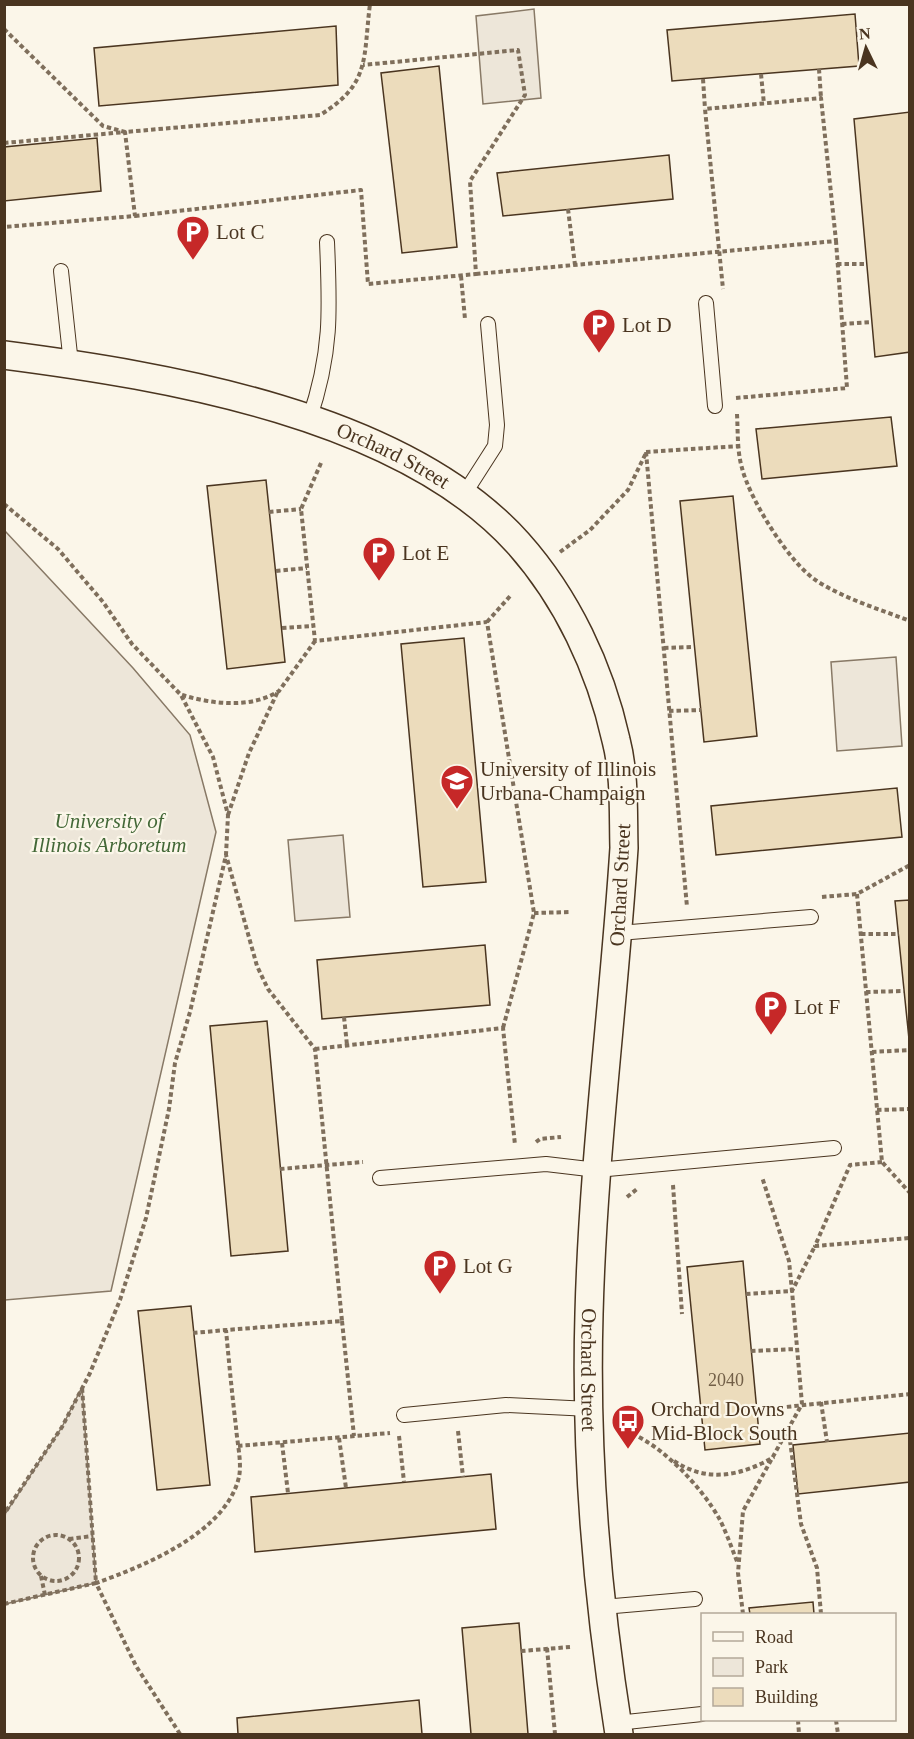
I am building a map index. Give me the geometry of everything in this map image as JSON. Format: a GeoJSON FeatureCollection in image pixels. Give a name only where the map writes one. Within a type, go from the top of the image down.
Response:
{"type":"FeatureCollection","features":[{"type":"Feature","properties":{"kind":"street","name":"Orchard Street"},"geometry":{"type":"LineString","coordinates":[[4,355],[184,384],[256,402],[379,446],[433,476],[481,508],[517,542],[547,579],[574,625],[599,680],[617,742],[623,792],[624,848],[619,933],[597,1170],[589,1317],[590,1419],[603,1607],[618,1729]]}},
{"type":"Feature","properties":{"kind":"lane"},"geometry":{"type":"LineString","coordinates":[[309,420],[319,390],[330,318],[327,242]]}},
{"type":"Feature","properties":{"kind":"lane"},"geometry":{"type":"LineString","coordinates":[[62,271],[71,364]]}},
{"type":"Feature","properties":{"kind":"lane"},"geometry":{"type":"LineString","coordinates":[[706,303],[715,406]]}},
{"type":"Feature","properties":{"kind":"lane"},"geometry":{"type":"LineString","coordinates":[[463,496],[495,446],[497,425],[488,324]]}},
{"type":"Feature","properties":{"kind":"lane"},"geometry":{"type":"LineString","coordinates":[[619,933],[811,917]]}},
{"type":"Feature","properties":{"kind":"lane"},"geometry":{"type":"LineString","coordinates":[[380,1178],[546,1164],[597,1170],[834,1148]]}},
{"type":"Feature","properties":{"kind":"lane"},"geometry":{"type":"LineString","coordinates":[[404,1415],[506,1405],[590,1419]]}},
{"type":"Feature","properties":{"kind":"lane"},"geometry":{"type":"LineString","coordinates":[[603,1607],[695,1599]]}},
{"type":"Feature","properties":{"kind":"lane"},"geometry":{"type":"LineString","coordinates":[[618,1729],[701,1714]]}},
{"type":"Feature","properties":{"kind":"path"},"geometry":{"type":"LineString","coordinates":[[4,143],[320,115],[340,103],[356,84],[363,65],[370,4]]}},
{"type":"Feature","properties":{"kind":"path"},"geometry":{"type":"LineString","coordinates":[[4,29],[103,126],[124,132]]}},
{"type":"Feature","properties":{"kind":"path"},"geometry":{"type":"LineString","coordinates":[[363,65],[518,50],[525,95],[470,181],[476,274]]}},
{"type":"Feature","properties":{"kind":"path"},"geometry":{"type":"LineString","coordinates":[[736,398],[847,388],[836,241],[819,69]]}},
{"type":"Feature","properties":{"kind":"path"},"geometry":{"type":"LineString","coordinates":[[761,74],[764,104]]}},
{"type":"Feature","properties":{"kind":"path"},"geometry":{"type":"LineString","coordinates":[[703,79],[724,296]]}},
{"type":"Feature","properties":{"kind":"path"},"geometry":{"type":"LineString","coordinates":[[705,109],[821,98]]}},
{"type":"Feature","properties":{"kind":"path"},"geometry":{"type":"LineString","coordinates":[[124,132],[135,216]]}},
{"type":"Feature","properties":{"kind":"path"},"geometry":{"type":"LineString","coordinates":[[4,227],[135,216],[361,190],[368,284],[836,241]]}},
{"type":"Feature","properties":{"kind":"path"},"geometry":{"type":"LineString","coordinates":[[568,209],[575,265]]}},
{"type":"Feature","properties":{"kind":"path"},"geometry":{"type":"LineString","coordinates":[[837,264],[867,264]]}},
{"type":"Feature","properties":{"kind":"path"},"geometry":{"type":"LineString","coordinates":[[842,324],[872,322]]}},
{"type":"Feature","properties":{"kind":"path"},"geometry":{"type":"LineString","coordinates":[[734,387],[742,470],[770,526],[786,552],[802,569],[838,593],[909,621]]}},
{"type":"Feature","properties":{"kind":"path"},"geometry":{"type":"LineString","coordinates":[[646,452],[739,446]]}},
{"type":"Feature","properties":{"kind":"path"},"geometry":{"type":"LineString","coordinates":[[558,554],[590,530],[628,490],[646,452]]}},
{"type":"Feature","properties":{"kind":"path"},"geometry":{"type":"LineString","coordinates":[[646,452],[687,908]]}},
{"type":"Feature","properties":{"kind":"path"},"geometry":{"type":"LineString","coordinates":[[4,1514],[62,1426],[82,1387],[120,1300],[146,1218],[169,1109],[175,1063],[190,1012],[226,855],[228,815],[249,753],[279,691],[315,641],[301,509],[321,463]]}},
{"type":"Feature","properties":{"kind":"path"},"geometry":{"type":"LineString","coordinates":[[4,504],[58,549],[103,602],[132,644],[181,695],[213,758],[228,815]]}},
{"type":"Feature","properties":{"kind":"path"},"geometry":{"type":"LineString","coordinates":[[270,512],[301,509]]}},
{"type":"Feature","properties":{"kind":"path"},"geometry":{"type":"LineString","coordinates":[[276,571],[307,568]]}},
{"type":"Feature","properties":{"kind":"path"},"geometry":{"type":"LineString","coordinates":[[315,641],[487,622],[511,595]]}},
{"type":"Feature","properties":{"kind":"path"},"geometry":{"type":"LineString","coordinates":[[487,622],[534,913],[504,1028],[516,1149]]}},
{"type":"Feature","properties":{"kind":"path"},"geometry":{"type":"LineString","coordinates":[[282,628],[313,626]]}},
{"type":"Feature","properties":{"kind":"path"},"geometry":{"type":"LineString","coordinates":[[664,648],[694,647]]}},
{"type":"Feature","properties":{"kind":"path"},"geometry":{"type":"LineString","coordinates":[[181,695],[202,701],[242,702],[279,691]]}},
{"type":"Feature","properties":{"kind":"path"},"geometry":{"type":"LineString","coordinates":[[669,711],[701,710]]}},
{"type":"Feature","properties":{"kind":"path"},"geometry":{"type":"LineString","coordinates":[[226,855],[257,966],[267,989],[315,1049],[354,1436]]}},
{"type":"Feature","properties":{"kind":"path"},"geometry":{"type":"LineString","coordinates":[[909,865],[857,894],[882,1162],[909,1193]]}},
{"type":"Feature","properties":{"kind":"path"},"geometry":{"type":"LineString","coordinates":[[534,913],[571,912]]}},
{"type":"Feature","properties":{"kind":"path"},"geometry":{"type":"LineString","coordinates":[[861,934],[899,934]]}},
{"type":"Feature","properties":{"kind":"path"},"geometry":{"type":"LineString","coordinates":[[866,992],[904,991]]}},
{"type":"Feature","properties":{"kind":"path"},"geometry":{"type":"LineString","coordinates":[[344,1017],[347,1045]]}},
{"type":"Feature","properties":{"kind":"path"},"geometry":{"type":"LineString","coordinates":[[315,1049],[504,1028]]}},
{"type":"Feature","properties":{"kind":"path"},"geometry":{"type":"LineString","coordinates":[[872,1052],[909,1050]]}},
{"type":"Feature","properties":{"kind":"path"},"geometry":{"type":"LineString","coordinates":[[877,1110],[909,1109]]}},
{"type":"Feature","properties":{"kind":"path"},"geometry":{"type":"LineString","coordinates":[[792,1291],[815,1246],[850,1165],[882,1162]]}},
{"type":"Feature","properties":{"kind":"path"},"geometry":{"type":"LineString","coordinates":[[743,1613],[738,1564],[742,1511],[789,1432],[802,1404],[789,1261],[761,1173]]}},
{"type":"Feature","properties":{"kind":"path"},"geometry":{"type":"LineString","coordinates":[[672,1181],[682,1314]]}},
{"type":"Feature","properties":{"kind":"path"},"geometry":{"type":"LineString","coordinates":[[815,1246],[909,1238]]}},
{"type":"Feature","properties":{"kind":"path"},"geometry":{"type":"LineString","coordinates":[[746,1294],[792,1291]]}},
{"type":"Feature","properties":{"kind":"path"},"geometry":{"type":"LineString","coordinates":[[193,1333],[342,1321]]}},
{"type":"Feature","properties":{"kind":"path"},"geometry":{"type":"LineString","coordinates":[[4,1604],[96,1583],[153,1560],[180,1545],[217,1514],[235,1488],[239,1475],[226,1330]]}},
{"type":"Feature","properties":{"kind":"path"},"geometry":{"type":"LineString","coordinates":[[751,1351],[796,1349]]}},
{"type":"Feature","properties":{"kind":"path"},"geometry":{"type":"LineString","coordinates":[[82,1387],[96,1583],[136,1666],[180,1734]]}},
{"type":"Feature","properties":{"kind":"path"},"geometry":{"type":"LineString","coordinates":[[757,1410],[909,1394]]}},
{"type":"Feature","properties":{"kind":"path"},"geometry":{"type":"LineString","coordinates":[[821,1402],[827,1442]]}},
{"type":"Feature","properties":{"kind":"path"},"geometry":{"type":"LineString","coordinates":[[590,1419],[642,1437],[690,1472],[728,1474],[748,1471],[774,1457]]}},
{"type":"Feature","properties":{"kind":"path"},"geometry":{"type":"LineString","coordinates":[[457,1427],[462,1477]]}},
{"type":"Feature","properties":{"kind":"path"},"geometry":{"type":"LineString","coordinates":[[398,1432],[404,1482]]}},
{"type":"Feature","properties":{"kind":"path"},"geometry":{"type":"LineString","coordinates":[[789,1432],[801,1524],[817,1568],[821,1613]]}},
{"type":"Feature","properties":{"kind":"path"},"geometry":{"type":"LineString","coordinates":[[339,1438],[346,1488]]}},
{"type":"Feature","properties":{"kind":"path"},"geometry":{"type":"LineString","coordinates":[[282,1443],[288,1493]]}},
{"type":"Feature","properties":{"kind":"path"},"geometry":{"type":"LineString","coordinates":[[671,1459],[720,1520],[738,1564]]}},
{"type":"Feature","properties":{"kind":"path"},"geometry":{"type":"LineString","coordinates":[[45,1595],[41,1575],[33,1556],[39,1543],[53,1535],[68,1539],[93,1536]]}},
{"type":"Feature","properties":{"kind":"path"},"geometry":{"type":"LineString","coordinates":[[41,1575],[46,1579],[60,1581],[74,1573],[80,1558],[74,1544],[68,1539]]}},
{"type":"Feature","properties":{"kind":"path"},"geometry":{"type":"LineString","coordinates":[[521,1651],[570,1647]]}},
{"type":"Feature","properties":{"kind":"path"},"geometry":{"type":"LineString","coordinates":[[547,1648],[555,1734]]}},
{"type":"Feature","properties":{"kind":"green space"},"geometry":{"type":"Polygon","coordinates":[[[534,9],[541,98],[483,104],[476,16],[534,9]]]}},
{"type":"Feature","properties":{"kind":"green space","name":"University of Illinois Arboretum"},"geometry":{"type":"Polygon","coordinates":[[[5,531],[133,668],[190,735],[216,832],[111,1291],[5,1300],[5,531]]]}},
{"type":"Feature","properties":{"kind":"green space"},"geometry":{"type":"Polygon","coordinates":[[[896,657],[902,746],[837,751],[831,662],[896,657]]]}},
{"type":"Feature","properties":{"kind":"green space"},"geometry":{"type":"Polygon","coordinates":[[[343,835],[350,917],[295,921],[288,840],[343,835]]]}},
{"type":"Feature","properties":{"kind":"green space"},"geometry":{"type":"Polygon","coordinates":[[[82,1387],[96,1583],[5,1604],[5,1514],[62,1427],[82,1387]]]}},
{"type":"Feature","properties":{"kind":"building"},"geometry":{"type":"Polygon","coordinates":[[[855,14],[859,66],[672,81],[667,30],[855,14]]]}},
{"type":"Feature","properties":{"kind":"building"},"geometry":{"type":"Polygon","coordinates":[[[336,26],[338,85],[99,106],[94,48],[336,26]]]}},
{"type":"Feature","properties":{"kind":"building"},"geometry":{"type":"Polygon","coordinates":[[[439,66],[457,247],[402,253],[381,73],[439,66]]]}},
{"type":"Feature","properties":{"kind":"building"},"geometry":{"type":"Polygon","coordinates":[[[910,112],[910,352],[875,357],[854,119],[910,112]]]}},
{"type":"Feature","properties":{"kind":"building"},"geometry":{"type":"Polygon","coordinates":[[[97,138],[101,191],[4,201],[4,147],[97,138]]]}},
{"type":"Feature","properties":{"kind":"building"},"geometry":{"type":"Polygon","coordinates":[[[669,155],[673,199],[503,216],[497,173],[669,155]]]}},
{"type":"Feature","properties":{"kind":"building"},"geometry":{"type":"Polygon","coordinates":[[[891,417],[897,466],[762,479],[756,429],[891,417]]]}},
{"type":"Feature","properties":{"kind":"building"},"geometry":{"type":"Polygon","coordinates":[[[266,480],[285,662],[227,669],[207,486],[266,480]]]}},
{"type":"Feature","properties":{"kind":"building"},"geometry":{"type":"Polygon","coordinates":[[[733,496],[757,736],[704,742],[680,501],[733,496]]]}},
{"type":"Feature","properties":{"kind":"building"},"geometry":{"type":"Polygon","coordinates":[[[464,638],[486,882],[423,887],[401,644],[464,638]]]}},
{"type":"Feature","properties":{"kind":"building"},"geometry":{"type":"Polygon","coordinates":[[[897,788],[902,837],[716,855],[711,806],[897,788]]]}},
{"type":"Feature","properties":{"kind":"building"},"geometry":{"type":"Polygon","coordinates":[[[910,900],[910,1049],[895,901],[910,900]]]}},
{"type":"Feature","properties":{"kind":"building"},"geometry":{"type":"Polygon","coordinates":[[[485,945],[490,1005],[322,1019],[317,960],[485,945]]]}},
{"type":"Feature","properties":{"kind":"building"},"geometry":{"type":"Polygon","coordinates":[[[267,1021],[288,1251],[231,1256],[210,1026],[267,1021]]]}},
{"type":"Feature","properties":{"kind":"building"},"geometry":{"type":"Polygon","coordinates":[[[743,1261],[760,1444],[705,1450],[687,1267],[743,1261]]]}},
{"type":"Feature","properties":{"kind":"building"},"geometry":{"type":"Polygon","coordinates":[[[191,1306],[210,1485],[157,1490],[138,1311],[191,1306]]]}},
{"type":"Feature","properties":{"kind":"building"},"geometry":{"type":"Polygon","coordinates":[[[910,1433],[910,1482],[798,1494],[793,1445],[910,1433]]]}},
{"type":"Feature","properties":{"kind":"building"},"geometry":{"type":"Polygon","coordinates":[[[491,1474],[496,1529],[255,1552],[251,1497],[491,1474]]]}},
{"type":"Feature","properties":{"kind":"building"},"geometry":{"type":"Polygon","coordinates":[[[813,1602],[814,1613],[750,1613],[749,1608],[813,1602]]]}},
{"type":"Feature","properties":{"kind":"building"},"geometry":{"type":"Polygon","coordinates":[[[519,1623],[528,1734],[471,1734],[462,1628],[519,1623]]]}},
{"type":"Feature","properties":{"kind":"building"},"geometry":{"type":"Polygon","coordinates":[[[419,1700],[422,1734],[238,1734],[237,1718],[419,1700]]]}},
{"type":"Feature","properties":{"kind":"place","name":"Lot C"},"geometry":{"type":"Point","coordinates":[193,261]}},
{"type":"Feature","properties":{"kind":"place","name":"Lot D"},"geometry":{"type":"Point","coordinates":[599,354]}},
{"type":"Feature","properties":{"kind":"place","name":"Lot E"},"geometry":{"type":"Point","coordinates":[379,582]}},
{"type":"Feature","properties":{"kind":"place","name":"University of Illinois Urbana-Champaign"},"geometry":{"type":"Point","coordinates":[457,810]}},
{"type":"Feature","properties":{"kind":"place","name":"Lot F"},"geometry":{"type":"Point","coordinates":[771,1036]}},
{"type":"Feature","properties":{"kind":"place","name":"Lot G"},"geometry":{"type":"Point","coordinates":[440,1295]}},
{"type":"Feature","properties":{"kind":"place","name":"Orchard Downs Mid-Block South"},"geometry":{"type":"Point","coordinates":[628,1450]}}]}
